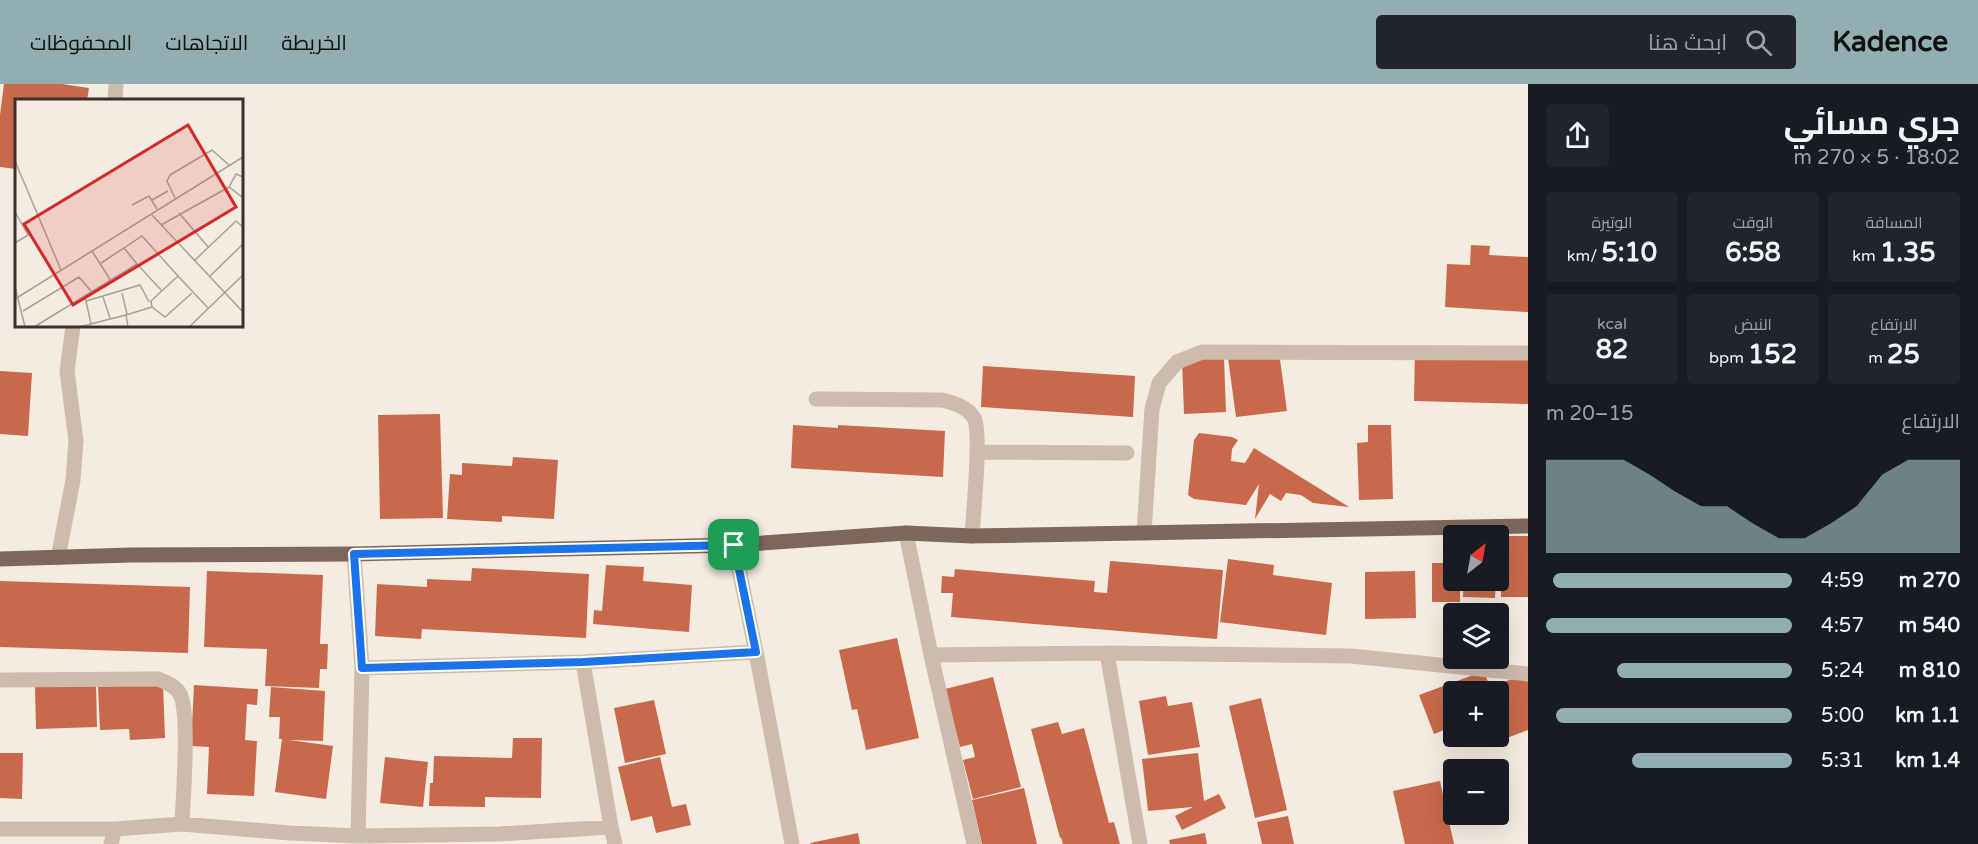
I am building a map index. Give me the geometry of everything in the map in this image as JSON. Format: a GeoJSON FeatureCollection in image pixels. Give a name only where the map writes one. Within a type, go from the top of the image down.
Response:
{"type":"FeatureCollection","features":[{"type":"Feature","properties":{"kind":"main road"},"geometry":{"type":"LineString","coordinates":[[0,559],[734,545],[906,533],[972,536],[1528,526]]}},
{"type":"Feature","properties":{"kind":"street"},"geometry":{"type":"LineString","coordinates":[[115,99],[116,84]]}},
{"type":"Feature","properties":{"kind":"street"},"geometry":{"type":"LineString","coordinates":[[58,558],[73,480],[76,441],[67,371],[73,327]]}},
{"type":"Feature","properties":{"kind":"street"},"geometry":{"type":"LineString","coordinates":[[1144,533],[1152,409],[1159,383],[1178,362],[1202,352],[1528,353]]}},
{"type":"Feature","properties":{"kind":"street"},"geometry":{"type":"LineString","coordinates":[[816,399],[942,400],[957,404],[968,411],[975,419],[977,452],[972,536]]}},
{"type":"Feature","properties":{"kind":"street"},"geometry":{"type":"LineString","coordinates":[[977,452],[1127,453]]}},
{"type":"Feature","properties":{"kind":"street"},"geometry":{"type":"LineString","coordinates":[[906,533],[974,844]]}},
{"type":"Feature","properties":{"kind":"street"},"geometry":{"type":"LineString","coordinates":[[734,545],[792,844]]}},
{"type":"Feature","properties":{"kind":"street"},"geometry":{"type":"LineString","coordinates":[[354,554],[362,668],[358,836]]}},
{"type":"Feature","properties":{"kind":"street"},"geometry":{"type":"LineString","coordinates":[[362,668],[583,662],[756,652]]}},
{"type":"Feature","properties":{"kind":"street"},"geometry":{"type":"LineString","coordinates":[[931,655],[1107,653],[1351,656],[1528,674]]}},
{"type":"Feature","properties":{"kind":"street"},"geometry":{"type":"LineString","coordinates":[[1107,653],[1140,844]]}},
{"type":"Feature","properties":{"kind":"street"},"geometry":{"type":"LineString","coordinates":[[583,662],[615,844]]}},
{"type":"Feature","properties":{"kind":"street"},"geometry":{"type":"LineString","coordinates":[[0,680],[158,679],[171,685],[180,693],[185,713],[182,824]]}},
{"type":"Feature","properties":{"kind":"street"},"geometry":{"type":"LineString","coordinates":[[0,829],[113,837],[182,824],[358,836],[499,834],[611,827]]}},
{"type":"Feature","properties":{"kind":"building"},"geometry":{"type":"Polygon","coordinates":[[[4,84],[62,84],[89,88],[87,99],[15,99],[15,169],[0,167],[0,115],[4,84]]]}},
{"type":"Feature","properties":{"kind":"building"},"geometry":{"type":"Polygon","coordinates":[[[1471,245],[1490,246],[1489,255],[1528,257],[1528,312],[1445,307],[1447,264],[1470,265],[1471,245]]]}},
{"type":"Feature","properties":{"kind":"building"},"geometry":{"type":"Polygon","coordinates":[[[1415,350],[1528,351],[1528,404],[1414,401],[1415,350]]]}},
{"type":"Feature","properties":{"kind":"building"},"geometry":{"type":"Polygon","coordinates":[[[1279,352],[1287,411],[1236,417],[1228,358],[1279,352]]]}},
{"type":"Feature","properties":{"kind":"building"},"geometry":{"type":"Polygon","coordinates":[[[1224,358],[1226,412],[1184,414],[1182,360],[1224,358]]]}},
{"type":"Feature","properties":{"kind":"building"},"geometry":{"type":"Polygon","coordinates":[[[983,366],[1135,376],[1133,417],[981,407],[983,366]]]}},
{"type":"Feature","properties":{"kind":"building"},"geometry":{"type":"Polygon","coordinates":[[[0,371],[32,373],[28,436],[0,434],[0,371]]]}},
{"type":"Feature","properties":{"kind":"building"},"geometry":{"type":"Polygon","coordinates":[[[440,414],[443,518],[380,519],[378,415],[440,414]]]}},
{"type":"Feature","properties":{"kind":"building"},"geometry":{"type":"Polygon","coordinates":[[[793,425],[945,431],[943,477],[791,468],[793,425]]]}},
{"type":"Feature","properties":{"kind":"building"},"geometry":{"type":"Polygon","coordinates":[[[1368,425],[1391,425],[1393,499],[1359,500],[1357,443],[1368,442],[1368,425]]]}},
{"type":"Feature","properties":{"kind":"building"},"geometry":{"type":"Polygon","coordinates":[[[1199,433],[1232,437],[1238,440],[1232,449],[1231,461],[1245,463],[1254,448],[1349,507],[1313,503],[1301,495],[1286,493],[1281,501],[1270,494],[1255,519],[1259,484],[1246,505],[1194,499],[1188,495],[1194,440],[1199,433]]]}},
{"type":"Feature","properties":{"kind":"building"},"geometry":{"type":"Polygon","coordinates":[[[513,457],[558,460],[554,519],[502,516],[502,522],[447,519],[450,474],[462,475],[462,463],[512,466],[513,457]]]}},
{"type":"Feature","properties":{"kind":"building"},"geometry":{"type":"Polygon","coordinates":[[[1509,536],[1528,536],[1528,597],[1501,597],[1501,591],[1509,591],[1509,536]]]}},
{"type":"Feature","properties":{"kind":"building"},"geometry":{"type":"Polygon","coordinates":[[[1228,559],[1274,565],[1273,575],[1332,583],[1326,635],[1220,622],[1228,559]]]}},
{"type":"Feature","properties":{"kind":"building"},"geometry":{"type":"Polygon","coordinates":[[[1110,561],[1223,570],[1217,639],[951,617],[953,593],[941,593],[942,576],[954,577],[955,569],[1095,581],[1094,592],[1107,593],[1110,561]]]}},
{"type":"Feature","properties":{"kind":"building"},"geometry":{"type":"Polygon","coordinates":[[[1432,563],[1443,563],[1443,591],[1460,591],[1460,602],[1432,602],[1432,563]]]}},
{"type":"Feature","properties":{"kind":"building"},"geometry":{"type":"Polygon","coordinates":[[[606,565],[644,567],[643,581],[692,585],[689,632],[593,624],[594,610],[602,611],[606,565]]]}},
{"type":"Feature","properties":{"kind":"building"},"geometry":{"type":"Polygon","coordinates":[[[472,568],[589,574],[586,638],[422,629],[421,639],[375,636],[377,584],[427,587],[427,579],[471,581],[472,568]]]}},
{"type":"Feature","properties":{"kind":"building"},"geometry":{"type":"Polygon","coordinates":[[[207,571],[323,575],[320,644],[328,644],[327,669],[320,669],[319,688],[265,686],[267,649],[204,647],[207,571]]]}},
{"type":"Feature","properties":{"kind":"building"},"geometry":{"type":"Polygon","coordinates":[[[1415,571],[1416,618],[1365,619],[1365,572],[1415,571]]]}},
{"type":"Feature","properties":{"kind":"building"},"geometry":{"type":"Polygon","coordinates":[[[0,581],[190,587],[188,653],[0,647],[0,581]]]}},
{"type":"Feature","properties":{"kind":"building"},"geometry":{"type":"Polygon","coordinates":[[[1463,591],[1495,591],[1495,598],[1463,597],[1463,591]]]}},
{"type":"Feature","properties":{"kind":"building"},"geometry":{"type":"Polygon","coordinates":[[[897,638],[919,738],[866,750],[857,709],[852,710],[839,650],[897,638]]]}},
{"type":"Feature","properties":{"kind":"building"},"geometry":{"type":"Polygon","coordinates":[[[1484,671],[1488,681],[1457,681],[1484,671]]]}},
{"type":"Feature","properties":{"kind":"building"},"geometry":{"type":"Polygon","coordinates":[[[1528,673],[1528,730],[1509,737],[1509,681],[1506,681],[1528,673]]]}},
{"type":"Feature","properties":{"kind":"building"},"geometry":{"type":"Polygon","coordinates":[[[993,677],[1021,787],[973,799],[963,760],[975,757],[972,744],[960,747],[945,689],[993,677]]]}},
{"type":"Feature","properties":{"kind":"building"},"geometry":{"type":"Polygon","coordinates":[[[163,684],[165,738],[130,740],[129,729],[100,730],[98,687],[163,684]]]}},
{"type":"Feature","properties":{"kind":"building"},"geometry":{"type":"Polygon","coordinates":[[[96,685],[97,727],[36,729],[35,687],[96,685]]]}},
{"type":"Feature","properties":{"kind":"building"},"geometry":{"type":"Polygon","coordinates":[[[194,685],[258,689],[257,705],[247,704],[245,740],[257,741],[254,796],[207,794],[209,747],[191,746],[194,685]]]}},
{"type":"Feature","properties":{"kind":"building"},"geometry":{"type":"Polygon","coordinates":[[[1443,686],[1443,730],[1434,734],[1419,695],[1443,686]]]}},
{"type":"Feature","properties":{"kind":"building"},"geometry":{"type":"Polygon","coordinates":[[[271,687],[325,691],[323,741],[289,740],[333,746],[326,799],[275,792],[282,739],[279,739],[280,717],[269,717],[271,687]]]}},
{"type":"Feature","properties":{"kind":"building"},"geometry":{"type":"Polygon","coordinates":[[[1166,696],[1168,706],[1192,702],[1200,747],[1148,755],[1139,701],[1166,696]]]}},
{"type":"Feature","properties":{"kind":"building"},"geometry":{"type":"Polygon","coordinates":[[[1261,698],[1287,810],[1255,818],[1229,706],[1261,698]]]}},
{"type":"Feature","properties":{"kind":"building"},"geometry":{"type":"Polygon","coordinates":[[[654,700],[666,754],[625,763],[614,708],[654,700]]]}},
{"type":"Feature","properties":{"kind":"building"},"geometry":{"type":"Polygon","coordinates":[[[1058,722],[1062,734],[1084,728],[1109,823],[1114,822],[1120,844],[1063,844],[1031,729],[1058,722]]]}},
{"type":"Feature","properties":{"kind":"building"},"geometry":{"type":"Polygon","coordinates":[[[513,738],[542,738],[541,798],[485,797],[485,807],[429,806],[434,756],[512,758],[513,738]]]}},
{"type":"Feature","properties":{"kind":"building"},"geometry":{"type":"Polygon","coordinates":[[[0,753],[23,753],[22,799],[0,798],[0,753]]]}},
{"type":"Feature","properties":{"kind":"building"},"geometry":{"type":"Polygon","coordinates":[[[1198,753],[1204,801],[1219,794],[1226,808],[1182,830],[1175,816],[1193,807],[1148,811],[1142,759],[1198,753]]]}},
{"type":"Feature","properties":{"kind":"building"},"geometry":{"type":"Polygon","coordinates":[[[385,757],[428,762],[423,807],[380,803],[385,757]]]}},
{"type":"Feature","properties":{"kind":"building"},"geometry":{"type":"Polygon","coordinates":[[[660,757],[672,807],[686,804],[691,825],[656,833],[652,816],[631,821],[618,767],[660,757]]]}},
{"type":"Feature","properties":{"kind":"building"},"geometry":{"type":"Polygon","coordinates":[[[1440,781],[1443,794],[1443,825],[1450,825],[1454,844],[1405,844],[1393,791],[1440,781]]]}},
{"type":"Feature","properties":{"kind":"building"},"geometry":{"type":"Polygon","coordinates":[[[1024,788],[1037,844],[982,844],[972,800],[1024,788]]]}},
{"type":"Feature","properties":{"kind":"building"},"geometry":{"type":"Polygon","coordinates":[[[1288,816],[1294,844],[1262,844],[1257,822],[1288,816]]]}},
{"type":"Feature","properties":{"kind":"building"},"geometry":{"type":"Polygon","coordinates":[[[858,833],[860,844],[810,843],[858,833]]]}},
{"type":"Feature","properties":{"kind":"building"},"geometry":{"type":"Polygon","coordinates":[[[1205,833],[1207,844],[1170,844],[1169,840],[1205,833]]]}},
{"type":"Feature","properties":{"kind":"route"},"geometry":{"type":"LineString","coordinates":[[734,545],[756,652],[583,662],[362,668],[354,554],[734,545]]}}]}
